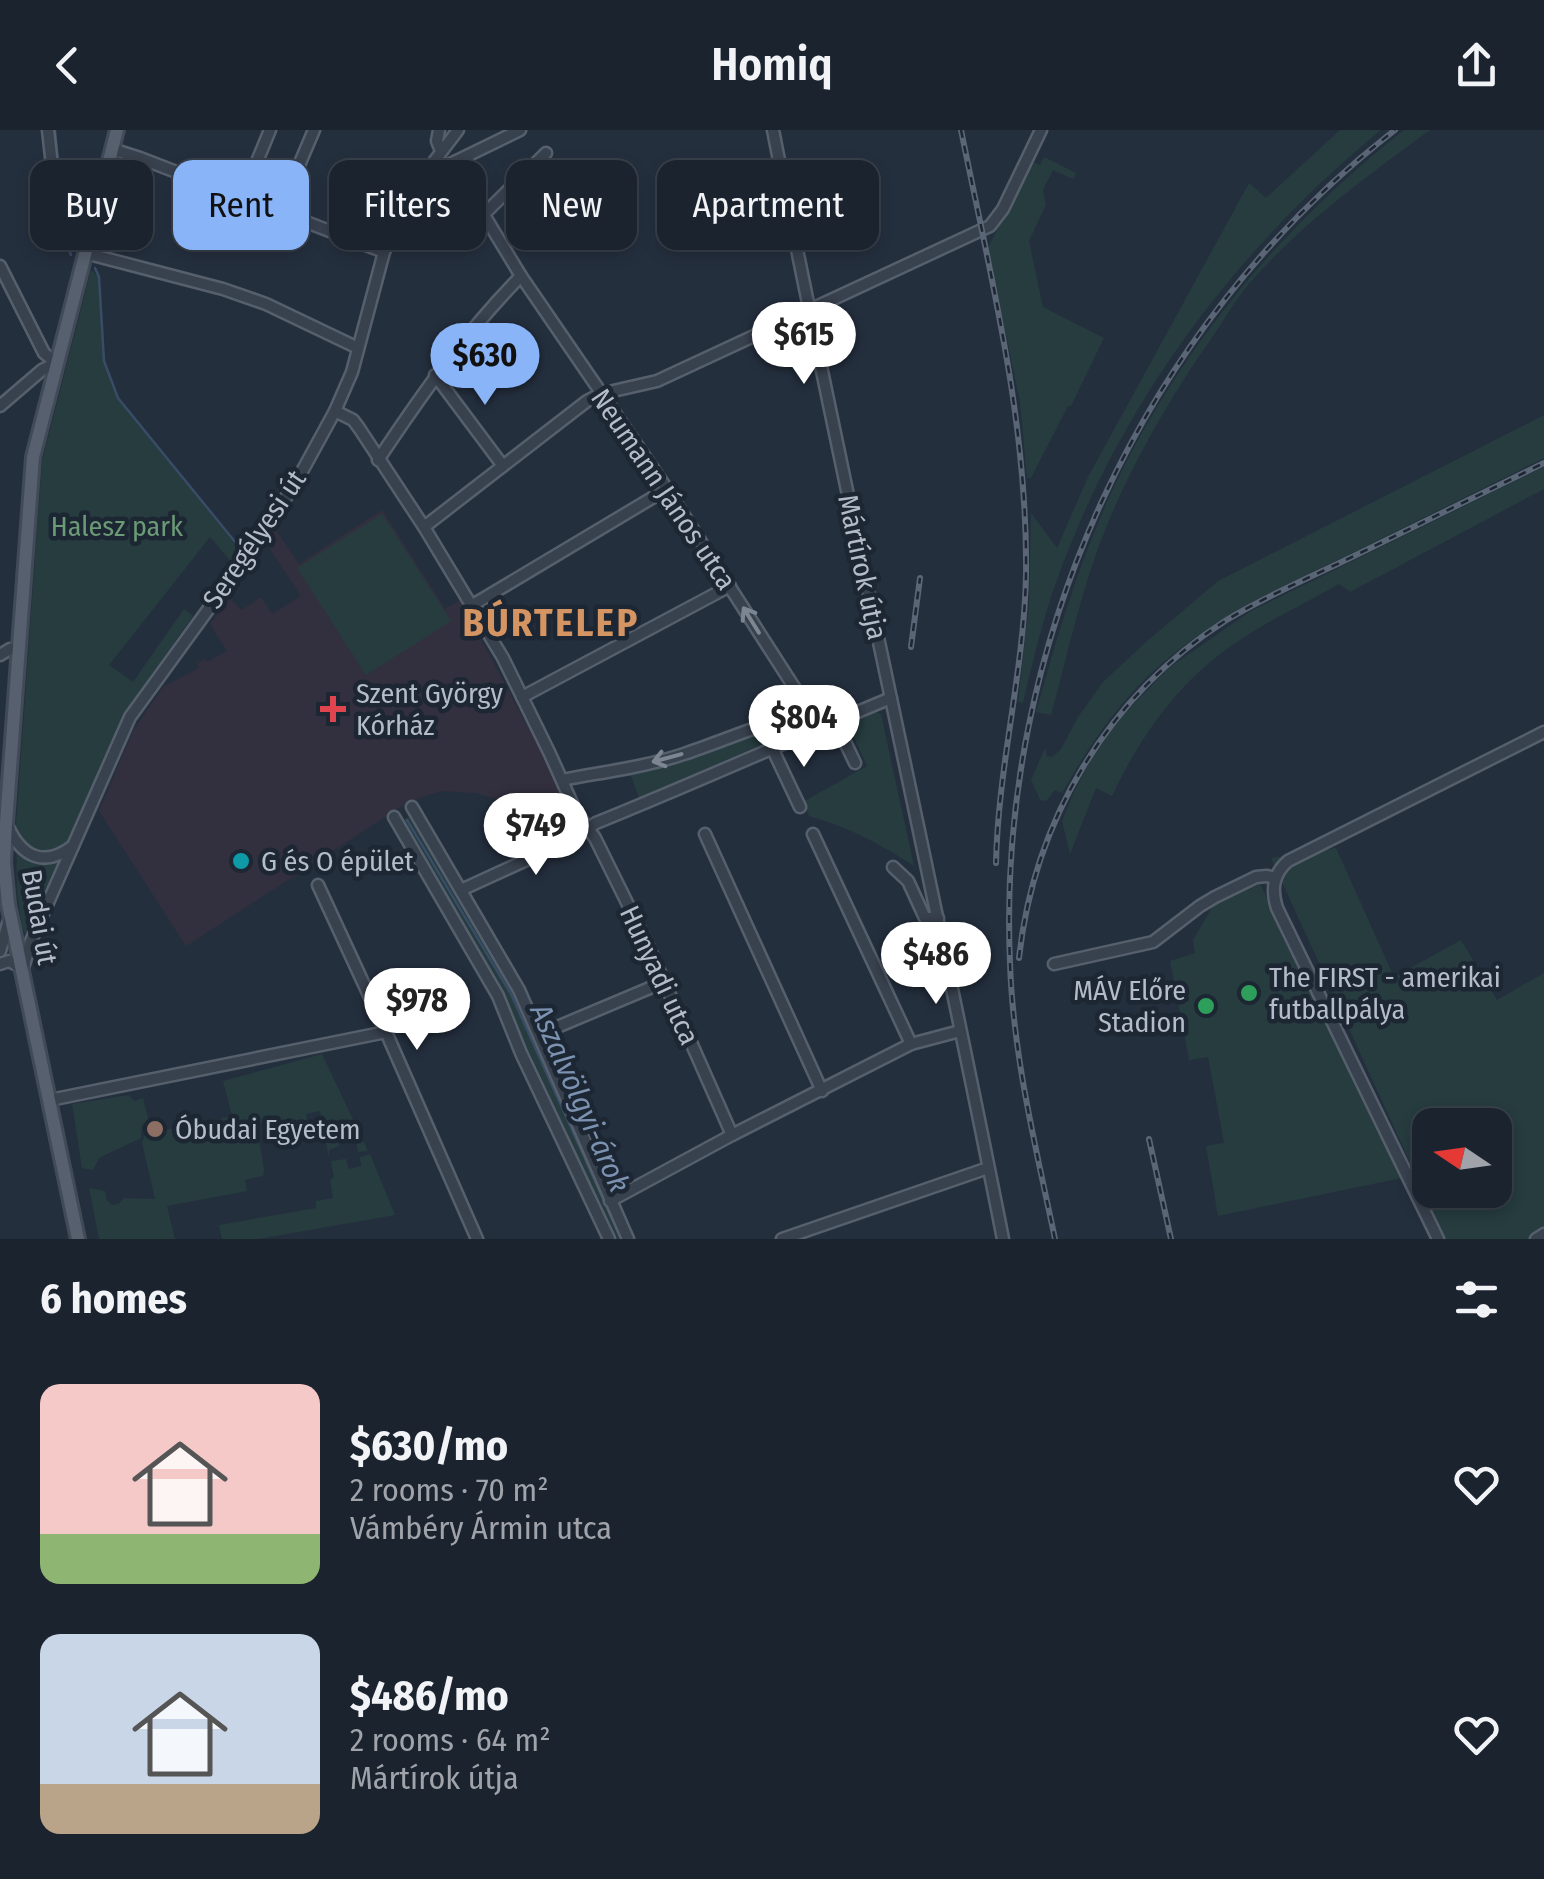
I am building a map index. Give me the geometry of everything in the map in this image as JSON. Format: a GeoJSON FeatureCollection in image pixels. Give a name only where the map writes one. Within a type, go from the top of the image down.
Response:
{"type":"FeatureCollection","features":[{"type":"Feature","properties":{"kind":"main road","name":"Budai út"},"geometry":{"type":"LineString","coordinates":[[78,1239],[10,914],[5,879],[6,822],[31,472],[117,130]]}},
{"type":"Feature","properties":{"kind":"street"},"geometry":{"type":"LineString","coordinates":[[48,130],[52,160]]}},
{"type":"Feature","properties":{"kind":"street"},"geometry":{"type":"LineString","coordinates":[[258,160],[270,130]]}},
{"type":"Feature","properties":{"kind":"street"},"geometry":{"type":"LineString","coordinates":[[301,160],[314,130]]}},
{"type":"Feature","properties":{"kind":"street"},"geometry":{"type":"LineString","coordinates":[[439,130],[441,151]]}},
{"type":"Feature","properties":{"kind":"street","name":"Seregélyesi út"},"geometry":{"type":"LineString","coordinates":[[434,160],[458,130]]}},
{"type":"Feature","properties":{"kind":"street"},"geometry":{"type":"LineString","coordinates":[[459,160],[520,130]]}},
{"type":"Feature","properties":{"kind":"street","name":"Mártírok útja"},"geometry":{"type":"LineString","coordinates":[[772,130],[1003,1239]]}},
{"type":"Feature","properties":{"kind":"street"},"geometry":{"type":"LineString","coordinates":[[424,527],[600,394],[657,381],[982,232],[1003,210],[1042,130]]}},
{"type":"Feature","properties":{"kind":"street"},"geometry":{"type":"LineString","coordinates":[[112,150],[173,171]]}},
{"type":"Feature","properties":{"kind":"street"},"geometry":{"type":"LineString","coordinates":[[486,213],[546,153]]}},
{"type":"Feature","properties":{"kind":"street","name":"Neumann János utca"},"geometry":{"type":"LineString","coordinates":[[486,218],[520,276],[667,488],[820,727]]}},
{"type":"Feature","properties":{"kind":"street"},"geometry":{"type":"LineString","coordinates":[[309,223],[384,252]]}},
{"type":"Feature","properties":{"kind":"street","name":"Seregélyesi út"},"geometry":{"type":"LineString","coordinates":[[23,968],[31,941],[134,709],[264,534],[335,411],[352,372],[384,252]]}},
{"type":"Feature","properties":{"kind":"street"},"geometry":{"type":"LineString","coordinates":[[85,253],[253,300],[358,348]]}},
{"type":"Feature","properties":{"kind":"street"},"geometry":{"type":"LineString","coordinates":[[0,266],[44,353],[56,363],[0,406]]}},
{"type":"Feature","properties":{"kind":"street"},"geometry":{"type":"LineString","coordinates":[[378,460],[435,375],[520,276]]}},
{"type":"Feature","properties":{"kind":"street"},"geometry":{"type":"LineString","coordinates":[[435,375],[503,466]]}},
{"type":"Feature","properties":{"kind":"street","name":"Hunyadi utca"},"geometry":{"type":"LineString","coordinates":[[335,411],[353,420],[424,527],[522,697],[664,982],[732,1135]]}},
{"type":"Feature","properties":{"kind":"street"},"geometry":{"type":"LineString","coordinates":[[472,606],[667,488]]}},
{"type":"Feature","properties":{"kind":"street"},"geometry":{"type":"LineString","coordinates":[[522,697],[730,586]]}},
{"type":"Feature","properties":{"kind":"street"},"geometry":{"type":"LineString","coordinates":[[0,655],[18,649]]}},
{"type":"Feature","properties":{"kind":"street"},"geometry":{"type":"LineString","coordinates":[[461,890],[570,840],[588,826],[890,698]]}},
{"type":"Feature","properties":{"kind":"street"},"geometry":{"type":"LineString","coordinates":[[562,780],[681,755],[810,712]]}},
{"type":"Feature","properties":{"kind":"street"},"geometry":{"type":"LineString","coordinates":[[835,721],[855,764]]}},
{"type":"Feature","properties":{"kind":"street"},"geometry":{"type":"LineString","coordinates":[[1438,1239],[1277,908],[1275,878],[1288,861],[1544,732]]}},
{"type":"Feature","properties":{"kind":"street"},"geometry":{"type":"LineString","coordinates":[[773,750],[800,807]]}},
{"type":"Feature","properties":{"kind":"street"},"geometry":{"type":"LineString","coordinates":[[412,807],[514,981],[628,1239]]}},
{"type":"Feature","properties":{"kind":"street"},"geometry":{"type":"LineString","coordinates":[[394,817],[490,980],[609,1239]]}},
{"type":"Feature","properties":{"kind":"street"},"geometry":{"type":"LineString","coordinates":[[6,822],[18,846],[35,856],[52,857],[74,846]]}},
{"type":"Feature","properties":{"kind":"street"},"geometry":{"type":"LineString","coordinates":[[705,834],[822,1091]]}},
{"type":"Feature","properties":{"kind":"street"},"geometry":{"type":"LineString","coordinates":[[813,834],[911,1044]]}},
{"type":"Feature","properties":{"kind":"street"},"geometry":{"type":"LineString","coordinates":[[893,868],[908,881],[926,918],[938,918]]}},
{"type":"Feature","properties":{"kind":"street"},"geometry":{"type":"LineString","coordinates":[[1054,964],[1153,942],[1215,898],[1256,877],[1275,878]]}},
{"type":"Feature","properties":{"kind":"street"},"geometry":{"type":"LineString","coordinates":[[318,885],[477,1239]]}},
{"type":"Feature","properties":{"kind":"street"},"geometry":{"type":"LineString","coordinates":[[0,951],[10,914]]}},
{"type":"Feature","properties":{"kind":"street"},"geometry":{"type":"LineString","coordinates":[[0,962],[8,952],[31,941]]}},
{"type":"Feature","properties":{"kind":"street"},"geometry":{"type":"LineString","coordinates":[[0,962],[9,961],[23,968]]}},
{"type":"Feature","properties":{"kind":"street"},"geometry":{"type":"LineString","coordinates":[[540,1038],[550,1030],[664,982]]}},
{"type":"Feature","properties":{"kind":"street"},"geometry":{"type":"LineString","coordinates":[[610,1202],[911,1044],[960,1031]]}},
{"type":"Feature","properties":{"kind":"street"},"geometry":{"type":"LineString","coordinates":[[50,1100],[386,1032]]}},
{"type":"Feature","properties":{"kind":"street"},"geometry":{"type":"LineString","coordinates":[[782,1239],[988,1168]]}},
{"type":"Feature","properties":{"kind":"street"},"geometry":{"type":"LineString","coordinates":[[1536,1239],[1544,1234]]}},
{"type":"Feature","properties":{"kind":"shaded area","name":"Szent György Kórház"},"geometry":{"type":"Polygon","coordinates":[[[382,510],[445,609],[460,600],[545,759],[572,819],[476,793],[443,791],[425,796],[402,806],[186,946],[99,811],[133,731],[163,687],[199,668],[197,664],[205,659],[207,662],[227,651],[210,624],[229,598],[242,610],[261,597],[272,614],[301,596],[266,543],[276,530],[299,564],[382,510]]]}},
{"type":"Feature","properties":{"kind":"green space"},"geometry":{"type":"Polygon","coordinates":[[[1340,130],[1381,130],[1278,225],[1189,332],[1150,390],[1084,512],[1053,592],[1023,703],[1018,702],[1029,603],[1031,513],[1057,548],[1088,477],[1249,183],[1266,198],[1340,130]]]}},
{"type":"Feature","properties":{"kind":"green space"},"geometry":{"type":"Polygon","coordinates":[[[1404,130],[1430,130],[1339,199],[1275,256],[1243,291],[1183,381],[1131,472],[1100,542],[1051,715],[1036,712],[1066,609],[1104,509],[1161,401],[1194,350],[1270,255],[1312,210],[1404,130]]]}},
{"type":"Feature","properties":{"kind":"green space"},"geometry":{"type":"Polygon","coordinates":[[[1044,157],[1076,173],[1073,179],[1053,170],[1043,190],[1046,205],[1029,241],[1043,307],[1104,338],[1071,406],[1031,478],[1027,478],[1020,402],[988,248],[1032,161],[1040,165],[1044,157]]]}},
{"type":"Feature","properties":{"kind":"green space","name":"Halesz park"},"geometry":{"type":"Polygon","coordinates":[[[91,270],[99,277],[104,361],[118,398],[242,553],[233,564],[210,537],[109,665],[133,682],[184,609],[193,616],[123,715],[25,934],[17,892],[16,823],[42,461],[91,270]]]}},
{"type":"Feature","properties":{"kind":"green space"},"geometry":{"type":"Polygon","coordinates":[[[1544,415],[1544,458],[1267,595],[1193,639],[1135,689],[1091,746],[1062,793],[1055,790],[1046,801],[1040,800],[1031,780],[1045,748],[1047,756],[1052,757],[1061,749],[1103,682],[1218,581],[1544,415]]]}},
{"type":"Feature","properties":{"kind":"green space"},"geometry":{"type":"Polygon","coordinates":[[[1544,467],[1544,489],[1350,592],[1339,584],[1257,629],[1212,661],[1162,713],[1112,796],[1096,788],[1070,854],[1062,821],[1097,748],[1116,722],[1170,667],[1251,611],[1544,467]]]}},
{"type":"Feature","properties":{"kind":"green space"},"geometry":{"type":"Polygon","coordinates":[[[382,514],[451,621],[366,675],[297,568],[382,514]]]}},
{"type":"Feature","properties":{"kind":"green space"},"geometry":{"type":"Polygon","coordinates":[[[872,711],[881,714],[914,866],[864,837],[809,816],[803,802],[867,766],[847,722],[872,711]]]}},
{"type":"Feature","properties":{"kind":"green space"},"geometry":{"type":"Polygon","coordinates":[[[790,714],[811,718],[809,725],[640,801],[630,773],[643,768],[643,773],[763,733],[790,714]]]}},
{"type":"Feature","properties":{"kind":"green space"},"geometry":{"type":"Polygon","coordinates":[[[414,814],[514,983],[628,1239],[616,1239],[502,993],[403,820],[414,814]]]}},
{"type":"Feature","properties":{"kind":"green space"},"geometry":{"type":"Polygon","coordinates":[[[1336,848],[1394,977],[1461,940],[1497,1000],[1544,973],[1544,1239],[1445,1239],[1431,1208],[1512,1208],[1512,1108],[1412,1108],[1412,1167],[1271,858],[1336,848]]]}},
{"type":"Feature","properties":{"kind":"green space"},"geometry":{"type":"Polygon","coordinates":[[[1260,884],[1402,1178],[1218,1216],[1206,1146],[1224,1143],[1208,1057],[1189,1060],[1170,961],[1195,953],[1193,940],[1214,904],[1260,884]]]}},
{"type":"Feature","properties":{"kind":"green space"},"geometry":{"type":"Polygon","coordinates":[[[322,1054],[368,1151],[358,1152],[353,1120],[336,1123],[339,1146],[329,1150],[329,1158],[320,1111],[306,1114],[308,1123],[271,1129],[269,1120],[256,1122],[264,1170],[263,1176],[245,1180],[247,1191],[167,1206],[175,1239],[99,1239],[89,1188],[105,1191],[112,1205],[124,1198],[155,1199],[142,1143],[145,1134],[232,1116],[223,1081],[322,1054]]]}},
{"type":"Feature","properties":{"kind":"green space"},"geometry":{"type":"Polygon","coordinates":[[[129,1095],[134,1101],[143,1098],[150,1126],[142,1124],[141,1138],[99,1158],[93,1170],[82,1168],[72,1104],[129,1095]]]}},
{"type":"Feature","properties":{"kind":"green space"},"geometry":{"type":"Polygon","coordinates":[[[370,1154],[395,1215],[259,1239],[222,1239],[219,1225],[316,1208],[316,1201],[333,1198],[331,1161],[346,1159],[349,1169],[361,1166],[360,1157],[370,1154]]]}},
{"type":"Feature","properties":{"kind":"waterway","name":"Aszalvölgyi-árok"},"geometry":{"type":"LineString","coordinates":[[55,130],[66,243],[71,255]]}},
{"type":"Feature","properties":{"kind":"waterway","name":"Aszalvölgyi-árok"},"geometry":{"type":"LineString","coordinates":[[95,268],[99,277],[104,361],[118,398],[240,548]]}},
{"type":"Feature","properties":{"kind":"waterway","name":"Aszalvölgyi-árok"},"geometry":{"type":"LineString","coordinates":[[407,820],[511,994],[621,1239]]}},
{"type":"Feature","properties":{"kind":"railway"},"geometry":{"type":"LineString","coordinates":[[961,130],[1006,351],[1025,518],[1021,647],[1001,791],[996,863]]}},
{"type":"Feature","properties":{"kind":"railway"},"geometry":{"type":"LineString","coordinates":[[1055,1239],[1021,1067],[1010,963],[1012,844],[1029,726],[1059,611],[1102,500],[1158,396],[1226,298],[1305,209],[1395,130]]}},
{"type":"Feature","properties":{"kind":"railway"},"geometry":{"type":"LineString","coordinates":[[1019,958],[1027,907],[1041,858],[1084,766],[1112,724],[1183,651],[1225,621],[1289,587],[1544,463]]}},
{"type":"Feature","properties":{"kind":"railway"},"geometry":{"type":"LineString","coordinates":[[911,647],[920,578]]}},
{"type":"Feature","properties":{"kind":"railway"},"geometry":{"type":"LineString","coordinates":[[1149,1139],[1171,1239]]}},
{"type":"Feature","properties":{"kind":"place","name":"Szent György Kórház"},"geometry":{"type":"Point","coordinates":[333,709]}},
{"type":"Feature","properties":{"kind":"place","name":"G és O épület"},"geometry":{"type":"Point","coordinates":[241,861]}},
{"type":"Feature","properties":{"kind":"place","name":"The FIRST - amerikai futballpálya"},"geometry":{"type":"Point","coordinates":[1249,993]}},
{"type":"Feature","properties":{"kind":"place","name":"MÁV Előre Stadion"},"geometry":{"type":"Point","coordinates":[1206,1006]}},
{"type":"Feature","properties":{"kind":"place","name":"Óbudai Egyetem"},"geometry":{"type":"Point","coordinates":[155,1129]}},
{"type":"Feature","properties":{"kind":"district","name":"BÚRTELEP"},"geometry":{"type":"Point","coordinates":[551,623]}}]}
